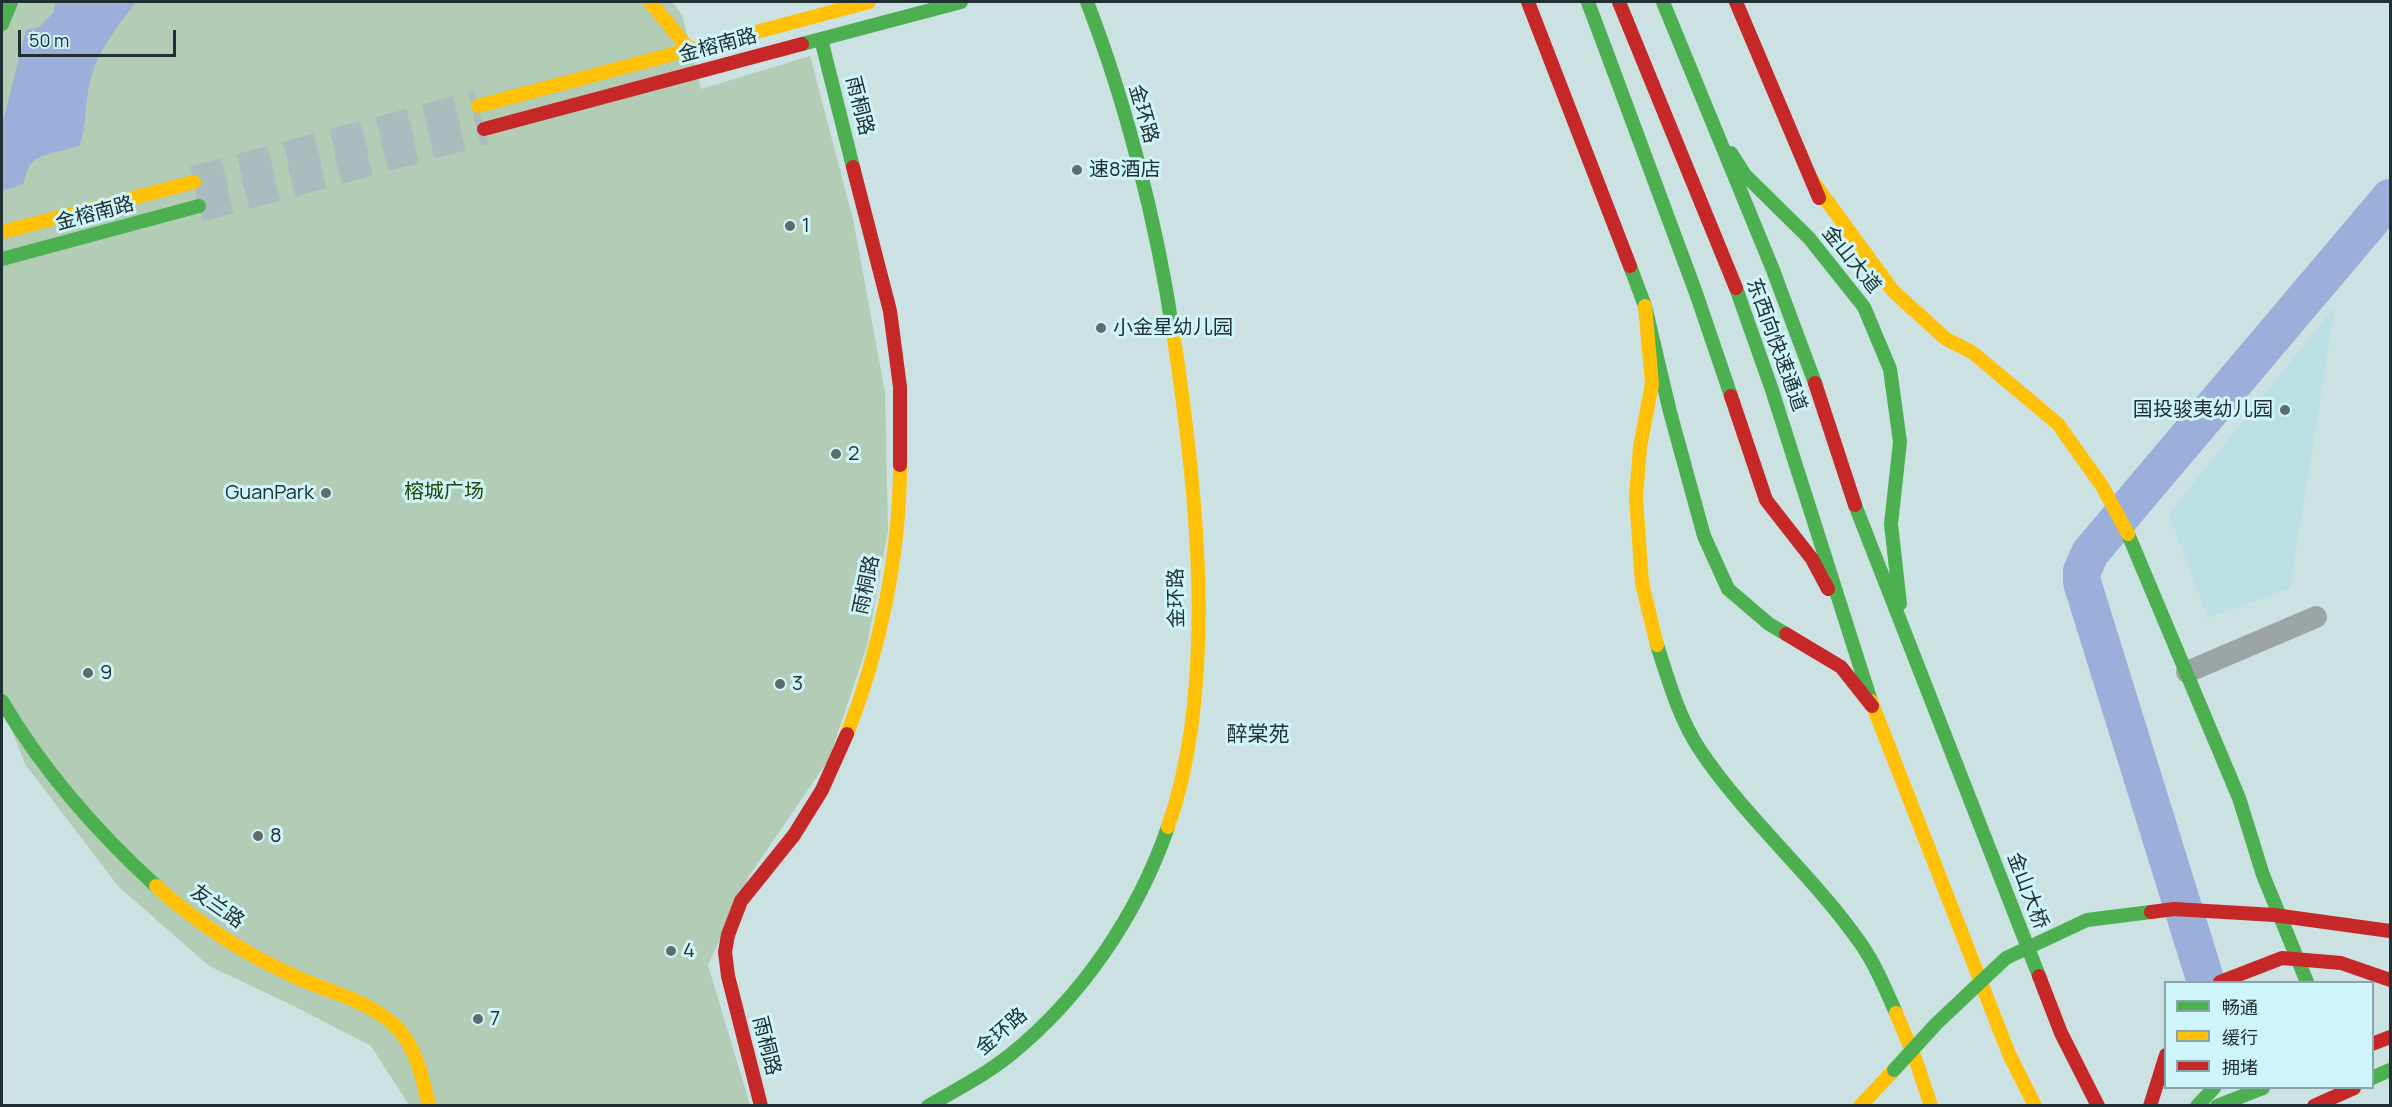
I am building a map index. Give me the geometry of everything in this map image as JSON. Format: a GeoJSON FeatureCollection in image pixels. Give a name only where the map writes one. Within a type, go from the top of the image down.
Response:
{"type":"FeatureCollection","features":[{"type":"Feature","properties":{"kind":"main road"},"geometry":{"type":"LineString","coordinates":[[2,24],[11,2]]}},
{"type":"Feature","properties":{"kind":"main road"},"geometry":{"type":"LineString","coordinates":[[650,2],[689,50]]}},
{"type":"Feature","properties":{"kind":"main road","name":"金榕南路"},"geometry":{"type":"LineString","coordinates":[[478,106],[869,2]]}},
{"type":"Feature","properties":{"kind":"main road","name":"金榕南路"},"geometry":{"type":"LineString","coordinates":[[484,129],[961,2]]}},
{"type":"Feature","properties":{"kind":"main road","name":"金环路"},"geometry":{"type":"LineString","coordinates":[[928,1106],[983,1074],[1033,1034],[1072,990],[1108,943],[1132,907],[1158,856],[1177,800],[1191,727],[1197,649],[1197,574],[1193,484],[1179,364],[1169,303],[1149,211],[1127,127],[1087,2]]}},
{"type":"Feature","properties":{"kind":"main road"},"geometry":{"type":"LineString","coordinates":[[1528,2],[1645,306],[1670,412],[1701,525],[1728,589],[1769,624],[1841,667],[1874,710],[2009,1054],[2035,1106]]}},
{"type":"Feature","properties":{"kind":"main road"},"geometry":{"type":"LineString","coordinates":[[1588,2],[1696,293],[1766,500],[1812,559],[1849,627]]}},
{"type":"Feature","properties":{"kind":"main road","name":"东西向快速通道"},"geometry":{"type":"LineString","coordinates":[[1619,2],[1734,284],[1815,519],[1874,710]]}},
{"type":"Feature","properties":{"kind":"main road","name":"金山大道"},"geometry":{"type":"LineString","coordinates":[[1656,2],[1691,88],[1745,175],[1809,238],[1864,307],[1890,369],[1900,442],[1891,524],[1902,620]]}},
{"type":"Feature","properties":{"kind":"main road","name":"东西向快速通道"},"geometry":{"type":"LineString","coordinates":[[1663,2],[1773,270],[1812,375],[1855,505],[1927,688]]}},
{"type":"Feature","properties":{"kind":"main road"},"geometry":{"type":"LineString","coordinates":[[1736,2],[1833,232]]}},
{"type":"Feature","properties":{"kind":"main road","name":"雨桐路"},"geometry":{"type":"LineString","coordinates":[[761,1106],[728,976],[725,952],[728,935],[741,901],[789,842],[822,790],[848,731],[868,671],[884,605],[898,517],[900,387],[890,311],[821,39]]}},
{"type":"Feature","properties":{"kind":"main road"},"geometry":{"type":"LineString","coordinates":[[1811,178],[1893,291],[1946,339],[1972,352],[2058,424],[2102,486],[2136,550],[2187,672],[2239,798],[2263,875],[2307,981]]}},
{"type":"Feature","properties":{"kind":"main road","name":"金榕南路"},"geometry":{"type":"LineString","coordinates":[[2,232],[194,182]]}},
{"type":"Feature","properties":{"kind":"main road","name":"金榕南路"},"geometry":{"type":"LineString","coordinates":[[2,259],[200,206]]}},
{"type":"Feature","properties":{"kind":"main road"},"geometry":{"type":"LineString","coordinates":[[1847,264],[1864,307]]}},
{"type":"Feature","properties":{"kind":"main road"},"geometry":{"type":"LineString","coordinates":[[1645,306],[1653,384],[1640,447],[1636,498],[1642,583],[1656,640],[1678,711],[1700,750],[1732,792],[1828,899],[1863,946],[1894,1008],[1931,1106]]}},
{"type":"Feature","properties":{"kind":"main road","name":"金山大桥"},"geometry":{"type":"LineString","coordinates":[[1927,688],[2061,1033],[2098,1106]]}},
{"type":"Feature","properties":{"kind":"main road","name":"友兰路"},"geometry":{"type":"LineString","coordinates":[[2,701],[28,744],[57,784],[99,830],[160,890],[224,938],[291,975],[379,1014],[399,1030],[415,1055],[429,1106]]}},
{"type":"Feature","properties":{"kind":"main road"},"geometry":{"type":"LineString","coordinates":[[2263,875],[2272,936],[2270,976]]}},
{"type":"Feature","properties":{"kind":"main road"},"geometry":{"type":"LineString","coordinates":[[1860,1106],[1936,1024],[2006,958],[2087,920],[2174,909],[2274,915],[2391,931]]}},
{"type":"Feature","properties":{"kind":"main road"},"geometry":{"type":"LineString","coordinates":[[2223,981],[2282,958],[2342,963],[2391,980]]}},
{"type":"Feature","properties":{"kind":"main road"},"geometry":{"type":"LineString","coordinates":[[2374,1044],[2391,1037]]}},
{"type":"Feature","properties":{"kind":"main road"},"geometry":{"type":"LineString","coordinates":[[2150,1106],[2164,1061]]}},
{"type":"Feature","properties":{"kind":"main road"},"geometry":{"type":"LineString","coordinates":[[1879,1106],[1894,1070]]}},
{"type":"Feature","properties":{"kind":"main road"},"geometry":{"type":"LineString","coordinates":[[2374,1078],[2391,1070]]}},
{"type":"Feature","properties":{"kind":"main road"},"geometry":{"type":"LineString","coordinates":[[2197,1106],[2213,1089]]}},
{"type":"Feature","properties":{"kind":"main road"},"geometry":{"type":"LineString","coordinates":[[2217,1106],[2260,1089]]}},
{"type":"Feature","properties":{"kind":"main road"},"geometry":{"type":"LineString","coordinates":[[2314,1106],[2348,1089]]}},
{"type":"Feature","properties":{"kind":"street"},"geometry":{"type":"LineString","coordinates":[[2187,672],[2316,617]]}},
{"type":"Feature","properties":{"kind":"shaded area","name":"国投骏夷幼儿园"},"geometry":{"type":"Polygon","coordinates":[[[2335,306],[2290,588],[2208,618],[2169,514],[2335,306]]]}},
{"type":"Feature","properties":{"kind":"green space","name":"榕城广场"},"geometry":{"type":"Polygon","coordinates":[[[2,2],[672,2],[682,15],[701,89],[810,56],[853,219],[885,392],[888,531],[867,646],[829,759],[749,876],[708,965],[750,1105],[409,1105],[371,1046],[209,966],[118,886],[25,764],[2,705],[2,2]]]}},
{"type":"Feature","properties":{"kind":"water"},"geometry":{"type":"Polygon","coordinates":[[[55,2],[136,2],[121,21],[96,63],[89,86],[80,145],[40,157],[29,167],[23,184],[2,191],[2,126],[26,30],[39,27],[54,12],[55,2]]]}},
{"type":"Feature","properties":{"kind":"waterway"},"geometry":{"type":"LineString","coordinates":[[2206,981],[2082,582],[2082,571],[2090,553],[2390,198]]}},
{"type":"Feature","properties":{"kind":"tunnel"},"geometry":{"type":"LineString","coordinates":[[194,182],[478,106]]}},
{"type":"Feature","properties":{"kind":"tunnel"},"geometry":{"type":"LineString","coordinates":[[199,206],[484,129]]}},
{"type":"Feature","properties":{"kind":"traffic: fast"},"geometry":{"type":"LineString","coordinates":[[2,24],[11,2]]}},
{"type":"Feature","properties":{"kind":"traffic: fast"},"geometry":{"type":"LineString","coordinates":[[802,44],[961,2]]}},
{"type":"Feature","properties":{"kind":"traffic: fast"},"geometry":{"type":"LineString","coordinates":[[1087,2],[1115,81],[1139,164],[1173,332]]}},
{"type":"Feature","properties":{"kind":"traffic: fast"},"geometry":{"type":"LineString","coordinates":[[1588,2],[1696,293],[1731,396]]}},
{"type":"Feature","properties":{"kind":"traffic: fast"},"geometry":{"type":"LineString","coordinates":[[1663,2],[1773,270],[1815,383]]}},
{"type":"Feature","properties":{"kind":"traffic: fast"},"geometry":{"type":"LineString","coordinates":[[821,39],[853,167]]}},
{"type":"Feature","properties":{"kind":"traffic: fast"},"geometry":{"type":"LineString","coordinates":[[1731,153],[1745,175],[1809,238],[1864,307],[1890,369],[1900,442],[1891,524],[1900,604]]}},
{"type":"Feature","properties":{"kind":"traffic: fast"},"geometry":{"type":"LineString","coordinates":[[2,259],[199,206]]}},
{"type":"Feature","properties":{"kind":"traffic: fast"},"geometry":{"type":"LineString","coordinates":[[1630,266],[1645,306],[1670,412],[1704,536],[1728,589],[1769,624],[1786,634]]}},
{"type":"Feature","properties":{"kind":"traffic: fast"},"geometry":{"type":"LineString","coordinates":[[1736,288],[1772,390],[1871,701]]}},
{"type":"Feature","properties":{"kind":"traffic: fast"},"geometry":{"type":"LineString","coordinates":[[1855,505],[2039,976]]}},
{"type":"Feature","properties":{"kind":"traffic: fast"},"geometry":{"type":"LineString","coordinates":[[2128,534],[2239,798],[2263,875],[2307,981]]}},
{"type":"Feature","properties":{"kind":"traffic: fast"},"geometry":{"type":"LineString","coordinates":[[1657,645],[1680,712],[1700,750],[1718,776],[1822,894],[1861,944],[1880,977],[1896,1013]]}},
{"type":"Feature","properties":{"kind":"traffic: fast"},"geometry":{"type":"LineString","coordinates":[[2,701],[35,752],[72,800],[156,886]]}},
{"type":"Feature","properties":{"kind":"traffic: fast"},"geometry":{"type":"LineString","coordinates":[[928,1106],[970,1082],[1010,1055],[1061,1007],[1105,952],[1124,922],[1156,859],[1168,827]]}},
{"type":"Feature","properties":{"kind":"traffic: fast"},"geometry":{"type":"LineString","coordinates":[[1894,1070],[1936,1024],[2006,958],[2087,920],[2151,912]]}},
{"type":"Feature","properties":{"kind":"traffic: fast"},"geometry":{"type":"LineString","coordinates":[[2374,1077],[2390,1070]]}},
{"type":"Feature","properties":{"kind":"traffic: fast"},"geometry":{"type":"LineString","coordinates":[[2197,1106],[2213,1089]]}},
{"type":"Feature","properties":{"kind":"traffic: fast"},"geometry":{"type":"LineString","coordinates":[[2217,1106],[2260,1089]]}},
{"type":"Feature","properties":{"kind":"traffic: slow"},"geometry":{"type":"LineString","coordinates":[[650,2],[689,49]]}},
{"type":"Feature","properties":{"kind":"traffic: slow"},"geometry":{"type":"LineString","coordinates":[[478,106],[869,2]]}},
{"type":"Feature","properties":{"kind":"traffic: slow"},"geometry":{"type":"LineString","coordinates":[[1811,179],[1893,291],[1946,339],[1972,352],[2058,424],[2102,486],[2128,534]]}},
{"type":"Feature","properties":{"kind":"traffic: slow"},"geometry":{"type":"LineString","coordinates":[[2,232],[194,182]]}},
{"type":"Feature","properties":{"kind":"traffic: slow"},"geometry":{"type":"LineString","coordinates":[[1645,306],[1652,384],[1640,447],[1636,498],[1642,583],[1657,645]]}},
{"type":"Feature","properties":{"kind":"traffic: slow"},"geometry":{"type":"LineString","coordinates":[[1168,827],[1184,770],[1194,710],[1198,646],[1195,516],[1173,332]]}},
{"type":"Feature","properties":{"kind":"traffic: slow"},"geometry":{"type":"LineString","coordinates":[[847,734],[869,669],[886,602],[896,533],[900,465]]}},
{"type":"Feature","properties":{"kind":"traffic: slow"},"geometry":{"type":"LineString","coordinates":[[1871,701],[2009,1054],[2035,1106]]}},
{"type":"Feature","properties":{"kind":"traffic: slow"},"geometry":{"type":"LineString","coordinates":[[156,886],[204,925],[239,947],[294,976],[363,1004],[388,1020],[399,1030],[410,1047],[429,1106]]}},
{"type":"Feature","properties":{"kind":"traffic: slow"},"geometry":{"type":"LineString","coordinates":[[1896,1013],[1916,1061],[1931,1106]]}},
{"type":"Feature","properties":{"kind":"traffic: slow"},"geometry":{"type":"LineString","coordinates":[[1860,1106],[1894,1070]]}},
{"type":"Feature","properties":{"kind":"traffic: jam"},"geometry":{"type":"LineString","coordinates":[[1528,2],[1630,266]]}},
{"type":"Feature","properties":{"kind":"traffic: jam"},"geometry":{"type":"LineString","coordinates":[[1619,2],[1736,288]]}},
{"type":"Feature","properties":{"kind":"traffic: jam"},"geometry":{"type":"LineString","coordinates":[[1736,2],[1819,198]]}},
{"type":"Feature","properties":{"kind":"traffic: jam"},"geometry":{"type":"LineString","coordinates":[[484,129],[802,44]]}},
{"type":"Feature","properties":{"kind":"traffic: jam"},"geometry":{"type":"LineString","coordinates":[[853,167],[890,311],[900,387],[900,465]]}},
{"type":"Feature","properties":{"kind":"traffic: jam"},"geometry":{"type":"LineString","coordinates":[[1815,383],[1855,505]]}},
{"type":"Feature","properties":{"kind":"traffic: jam"},"geometry":{"type":"LineString","coordinates":[[1731,396],[1766,500],[1812,559],[1828,589]]}},
{"type":"Feature","properties":{"kind":"traffic: jam"},"geometry":{"type":"LineString","coordinates":[[1786,634],[1841,667],[1872,706]]}},
{"type":"Feature","properties":{"kind":"traffic: jam"},"geometry":{"type":"LineString","coordinates":[[761,1106],[728,976],[725,952],[728,935],[741,901],[794,835],[822,790],[847,734]]}},
{"type":"Feature","properties":{"kind":"traffic: jam"},"geometry":{"type":"LineString","coordinates":[[2151,912],[2174,909],[2274,915],[2390,931]]}},
{"type":"Feature","properties":{"kind":"traffic: jam"},"geometry":{"type":"LineString","coordinates":[[2223,981],[2282,958],[2341,963],[2390,980]]}},
{"type":"Feature","properties":{"kind":"traffic: jam"},"geometry":{"type":"LineString","coordinates":[[2039,976],[2061,1033],[2098,1106]]}},
{"type":"Feature","properties":{"kind":"traffic: jam"},"geometry":{"type":"LineString","coordinates":[[2374,1043],[2390,1037]]}},
{"type":"Feature","properties":{"kind":"traffic: jam"},"geometry":{"type":"LineString","coordinates":[[2150,1106],[2164,1061]]}},
{"type":"Feature","properties":{"kind":"traffic: jam"},"geometry":{"type":"LineString","coordinates":[[2314,1106],[2352,1089]]}},
{"type":"Feature","properties":{"kind":"place","name":"速8酒店"},"geometry":{"type":"Point","coordinates":[1077,170]}},
{"type":"Feature","properties":{"kind":"place","name":"1"},"geometry":{"type":"Point","coordinates":[790,226]}},
{"type":"Feature","properties":{"kind":"place","name":"小金星幼儿园"},"geometry":{"type":"Point","coordinates":[1101,328]}},
{"type":"Feature","properties":{"kind":"place","name":"国投骏夷幼儿园"},"geometry":{"type":"Point","coordinates":[2285,410]}},
{"type":"Feature","properties":{"kind":"place","name":"2"},"geometry":{"type":"Point","coordinates":[836,454]}},
{"type":"Feature","properties":{"kind":"place","name":"GuanPark"},"geometry":{"type":"Point","coordinates":[326,493]}},
{"type":"Feature","properties":{"kind":"place","name":"9"},"geometry":{"type":"Point","coordinates":[88,673]}},
{"type":"Feature","properties":{"kind":"place","name":"3"},"geometry":{"type":"Point","coordinates":[780,684]}},
{"type":"Feature","properties":{"kind":"place","name":"8"},"geometry":{"type":"Point","coordinates":[258,836]}},
{"type":"Feature","properties":{"kind":"place","name":"4"},"geometry":{"type":"Point","coordinates":[671,951]}},
{"type":"Feature","properties":{"kind":"place","name":"7"},"geometry":{"type":"Point","coordinates":[478,1019]}},
{"type":"Feature","properties":{"kind":"district","name":"醉棠苑"},"geometry":{"type":"Point","coordinates":[1258,735]}}]}
